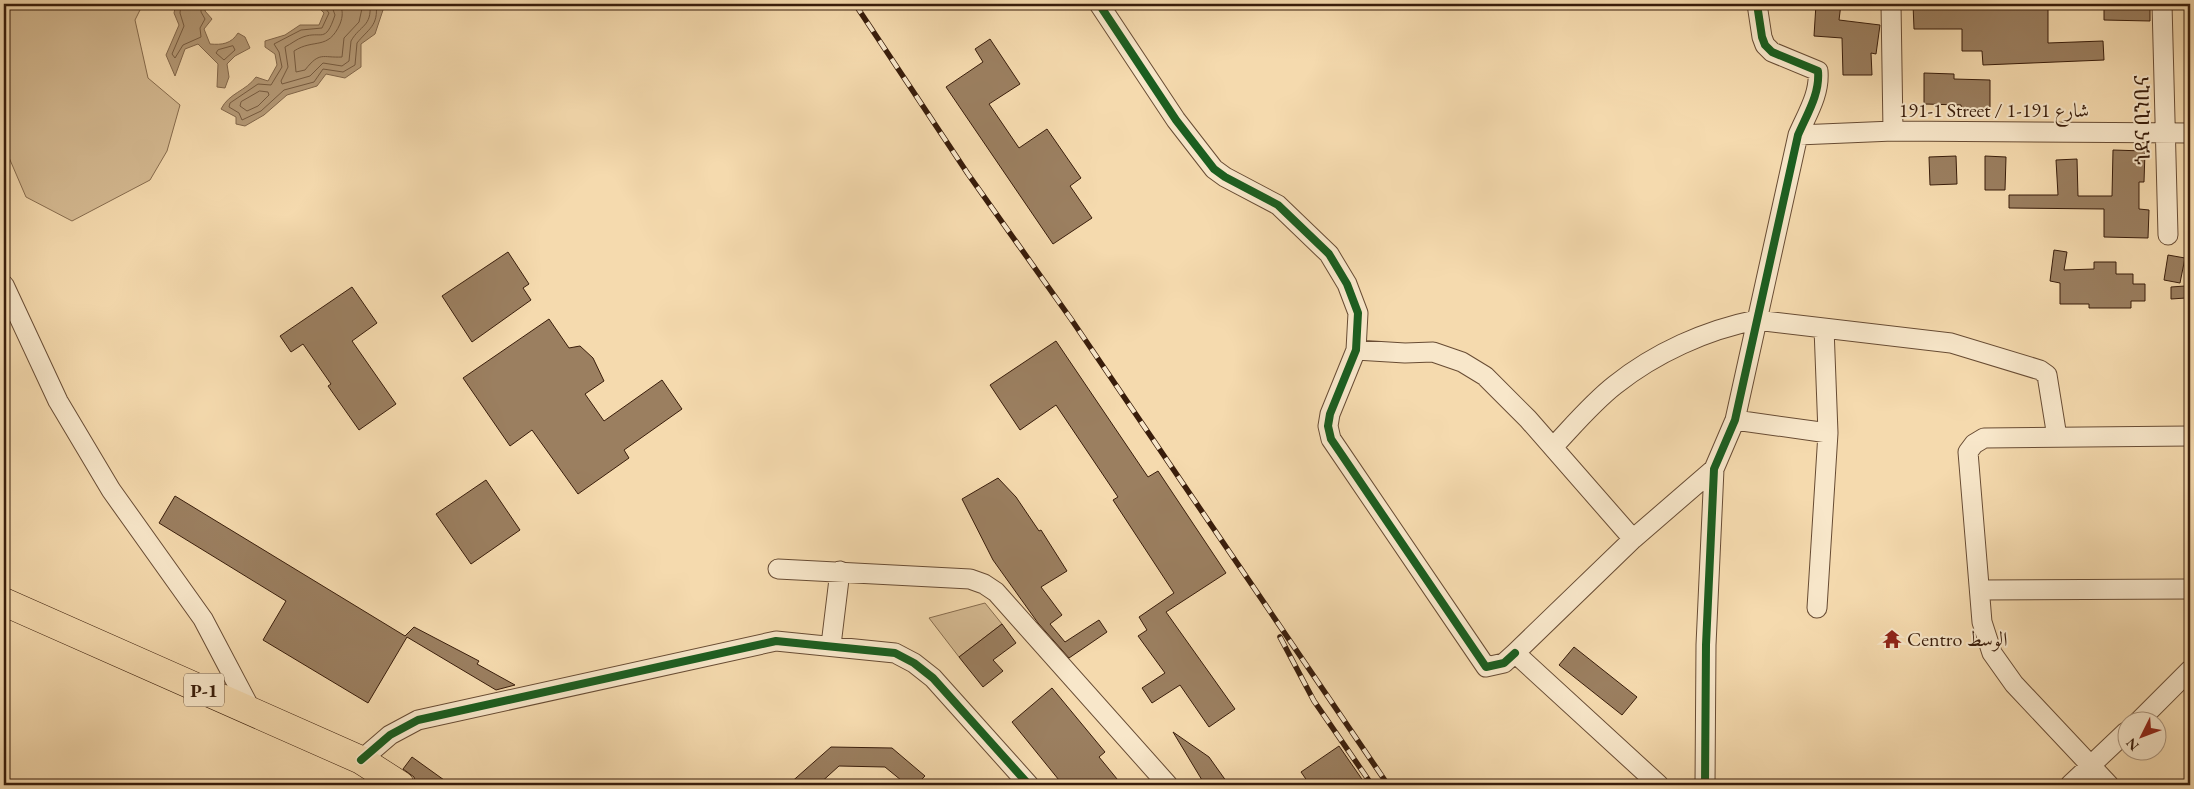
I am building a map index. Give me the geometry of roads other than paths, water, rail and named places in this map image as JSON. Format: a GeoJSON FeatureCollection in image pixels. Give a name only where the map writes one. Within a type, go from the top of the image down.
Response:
{"type":"FeatureCollection","features":[{"type":"Feature","properties":{"kind":"highway","name":"P-1"},"geometry":{"type":"LineString","coordinates":[[4,602],[251,710],[378,776]]}},
{"type":"Feature","properties":{"kind":"street"},"geometry":{"type":"LineString","coordinates":[[1099,4],[1176,120],[1214,169],[1225,178],[1278,204],[1329,254],[1347,284],[1358,314],[1356,350],[1330,414],[1328,426],[1331,439],[1486,667],[1504,663],[1516,653],[1633,539],[1714,469]]}},
{"type":"Feature","properties":{"kind":"street"},"geometry":{"type":"LineString","coordinates":[[1705,785],[1706,645],[1714,469],[1735,420],[1798,135],[1817,92],[1818,70],[1772,52],[1765,45],[1757,4]]}},
{"type":"Feature","properties":{"kind":"street"},"geometry":{"type":"LineString","coordinates":[[1891,4],[1893,131]]}},
{"type":"Feature","properties":{"kind":"street","name":"ጎደና ቢንቢና"},"geometry":{"type":"LineString","coordinates":[[2162,4],[2168,235]]}},
{"type":"Feature","properties":{"kind":"street","name":"191-1 Street / شارع 191-1"},"geometry":{"type":"LineString","coordinates":[[1798,135],[1893,131],[2190,133]]}},
{"type":"Feature","properties":{"kind":"street"},"geometry":{"type":"LineString","coordinates":[[4,285],[58,401],[111,490],[202,619],[251,710]]}},
{"type":"Feature","properties":{"kind":"street"},"geometry":{"type":"LineString","coordinates":[[1553,447],[1614,386],[1643,364],[1726,326],[1756,320],[1952,343],[2040,370],[2047,375],[2057,437]]}},
{"type":"Feature","properties":{"kind":"street"},"geometry":{"type":"LineString","coordinates":[[1817,608],[1828,433],[1824,328]]}},
{"type":"Feature","properties":{"kind":"street"},"geometry":{"type":"LineString","coordinates":[[1356,350],[1405,353],[1433,352],[1462,362],[1485,376],[1553,447],[1633,539]]}},
{"type":"Feature","properties":{"kind":"street"},"geometry":{"type":"LineString","coordinates":[[1735,420],[1828,433]]}},
{"type":"Feature","properties":{"kind":"street"},"geometry":{"type":"LineString","coordinates":[[2109,785],[2014,684],[1992,653],[1982,622],[1981,590],[1968,452],[1974,444],[1984,438],[2190,436]]}},
{"type":"Feature","properties":{"kind":"street"},"geometry":{"type":"LineString","coordinates":[[778,569],[970,579],[984,584],[996,592],[1042,642],[1168,785]]}},
{"type":"Feature","properties":{"kind":"street"},"geometry":{"type":"LineString","coordinates":[[830,645],[840,571]]}},
{"type":"Feature","properties":{"kind":"street"},"geometry":{"type":"LineString","coordinates":[[1981,590],[2190,589]]}},
{"type":"Feature","properties":{"kind":"street"},"geometry":{"type":"LineString","coordinates":[[378,776],[390,735],[418,720],[776,641],[895,653],[914,663],[933,678],[1029,785]]}},
{"type":"Feature","properties":{"kind":"street"},"geometry":{"type":"LineString","coordinates":[[1516,653],[1659,785]]}},
{"type":"Feature","properties":{"kind":"street"},"geometry":{"type":"LineString","coordinates":[[2148,712],[2190,670]]}},
{"type":"Feature","properties":{"kind":"street"},"geometry":{"type":"LineString","coordinates":[[2070,785],[2116,742]]}},
{"type":"Feature","properties":{"kind":"water"},"geometry":{"type":"Polygon","coordinates":[[[176,4],[206,4],[205,11],[212,19],[204,29],[210,44],[226,43],[232,40],[238,33],[245,37],[250,48],[235,56],[227,64],[229,77],[225,88],[217,87],[218,64],[198,44],[185,49],[175,76],[166,55],[179,25],[174,13],[176,4]]]}},
{"type":"Feature","properties":{"kind":"water"},"geometry":{"type":"Polygon","coordinates":[[[315,4],[381,4],[383,10],[375,34],[361,44],[361,67],[345,78],[326,74],[317,86],[287,95],[264,115],[245,126],[236,124],[236,117],[221,109],[224,104],[256,77],[268,81],[277,65],[275,54],[265,47],[265,41],[285,35],[300,25],[319,25],[324,13],[315,4]]]}},
{"type":"Feature","properties":{"kind":"railway"},"geometry":{"type":"LineString","coordinates":[[855,4],[968,174],[1071,319],[1388,785]]}},
{"type":"Feature","properties":{"kind":"railway"},"geometry":{"type":"LineString","coordinates":[[1280,637],[1314,701],[1372,785]]}},
{"type":"Feature","properties":{"kind":"place","name":"Centro الوسط"},"geometry":{"type":"Point","coordinates":[1892,639]}}]}
